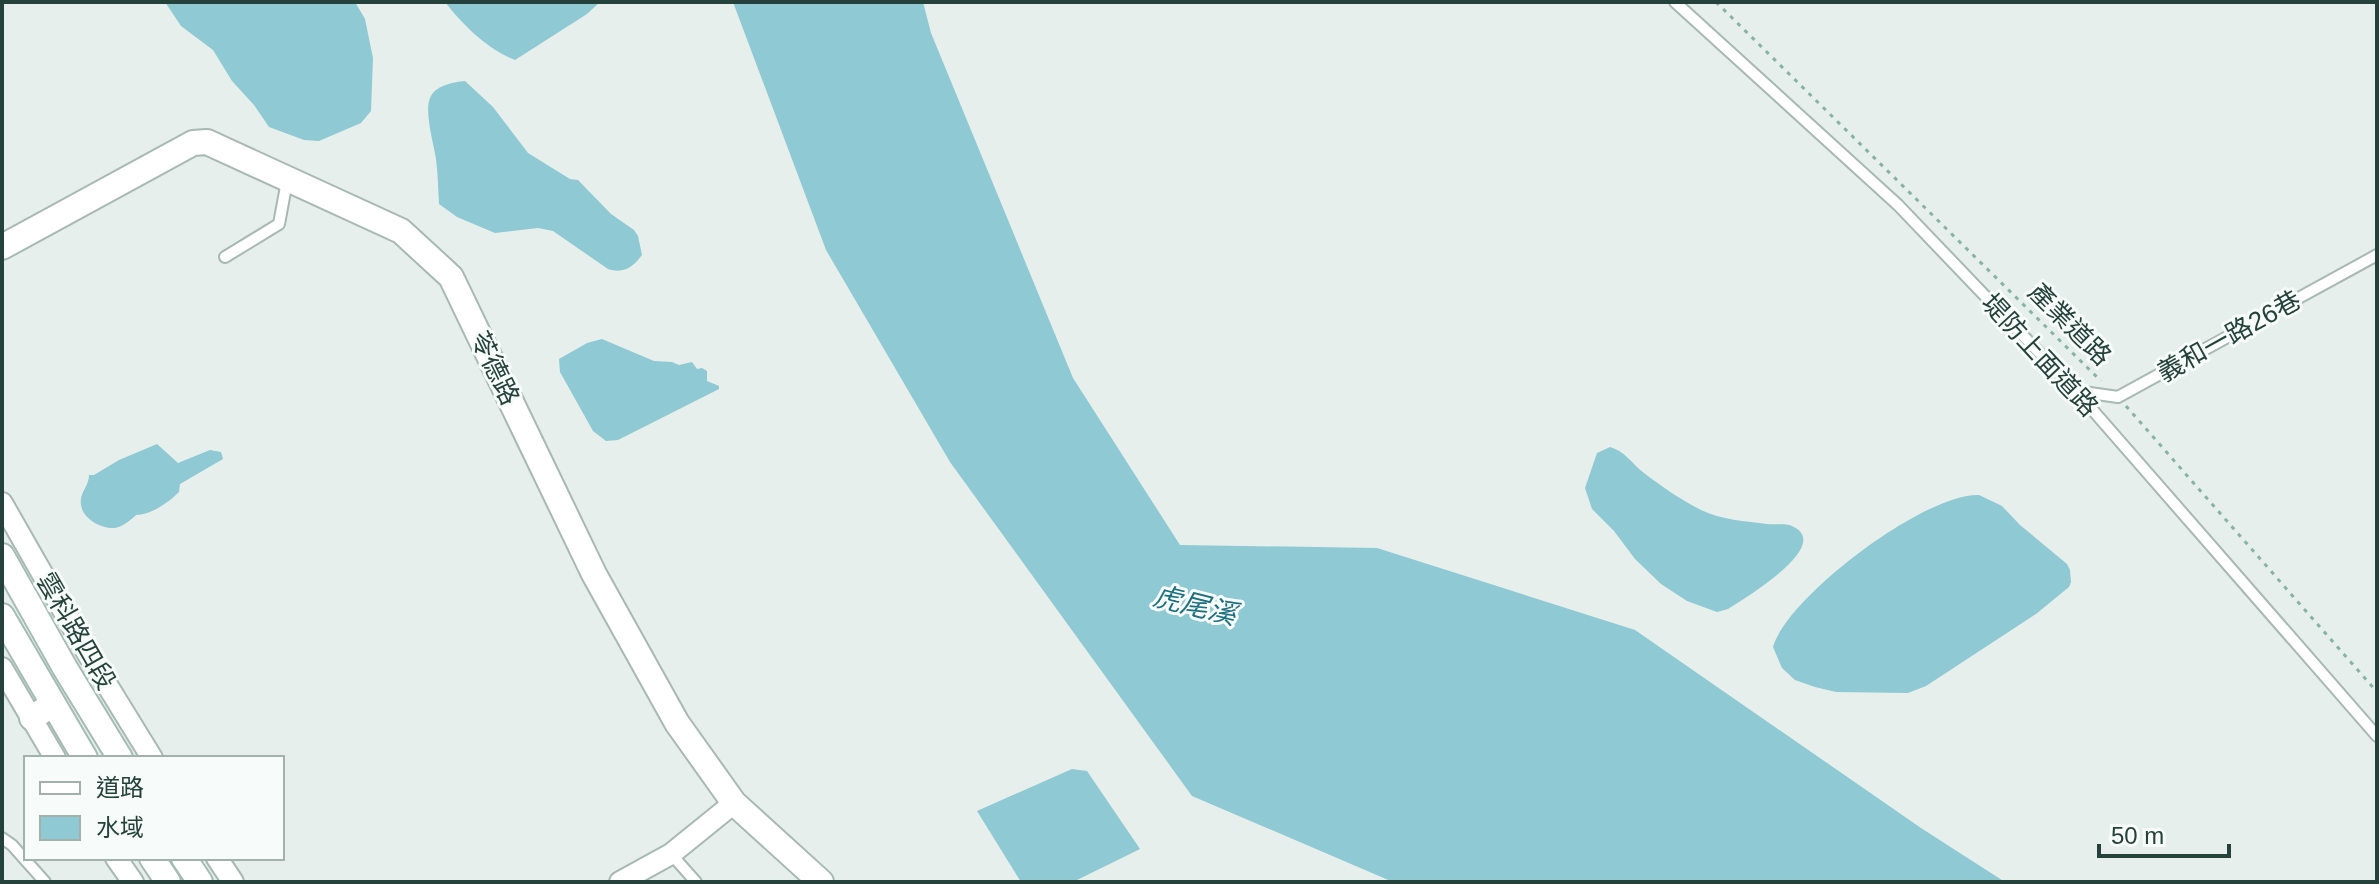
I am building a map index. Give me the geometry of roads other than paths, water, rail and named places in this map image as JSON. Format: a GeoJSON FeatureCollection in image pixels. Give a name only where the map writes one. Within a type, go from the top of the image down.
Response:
{"type":"FeatureCollection","features":[{"type":"Feature","properties":{"kind":"street","name":"苓德路"},"geometry":{"type":"LineString","coordinates":[[2,247],[193,143],[207,142],[401,231],[451,277],[594,574],[677,723],[734,803],[821,882]]}},
{"type":"Feature","properties":{"kind":"street","name":"雲科路四段"},"geometry":{"type":"LineString","coordinates":[[2,503],[88,654],[151,756]]}},
{"type":"Feature","properties":{"kind":"street","name":"雲科路四段"},"geometry":{"type":"LineString","coordinates":[[2,556],[119,756]]}},
{"type":"Feature","properties":{"kind":"street"},"geometry":{"type":"LineString","coordinates":[[2,616],[84,756]]}},
{"type":"Feature","properties":{"kind":"street"},"geometry":{"type":"LineString","coordinates":[[2,668],[54,756]]}},
{"type":"Feature","properties":{"kind":"street"},"geometry":{"type":"LineString","coordinates":[[32,718],[53,704]]}},
{"type":"Feature","properties":{"kind":"street"},"geometry":{"type":"LineString","coordinates":[[620,882],[671,854],[734,803]]}},
{"type":"Feature","properties":{"kind":"street"},"geometry":{"type":"LineString","coordinates":[[117,860],[133,882]]}},
{"type":"Feature","properties":{"kind":"street"},"geometry":{"type":"LineString","coordinates":[[153,860],[168,882]]}},
{"type":"Feature","properties":{"kind":"street"},"geometry":{"type":"LineString","coordinates":[[185,860],[200,882]]}},
{"type":"Feature","properties":{"kind":"street"},"geometry":{"type":"LineString","coordinates":[[218,860],[233,882]]}},
{"type":"Feature","properties":{"kind":"lane","name":"堤防上面道路"},"geometry":{"type":"LineString","coordinates":[[1675,2],[1898,205],[2076,391],[2377,736]]}},
{"type":"Feature","properties":{"kind":"lane"},"geometry":{"type":"LineString","coordinates":[[225,257],[279,224],[288,179]]}},
{"type":"Feature","properties":{"kind":"lane","name":"義和一路26巷"},"geometry":{"type":"LineString","coordinates":[[2076,391],[2118,397],[2377,255]]}},
{"type":"Feature","properties":{"kind":"lane"},"geometry":{"type":"LineString","coordinates":[[2,838],[24,858]]}},
{"type":"Feature","properties":{"kind":"lane"},"geometry":{"type":"LineString","coordinates":[[671,854],[696,882]]}},
{"type":"Feature","properties":{"kind":"lane"},"geometry":{"type":"LineString","coordinates":[[25,860],[45,882]]}},
{"type":"Feature","properties":{"kind":"water"},"geometry":{"type":"Polygon","coordinates":[[[165,2],[355,2],[365,19],[373,58],[371,111],[361,123],[319,141],[304,140],[269,127],[232,81],[213,50],[181,26],[165,2]]]}},
{"type":"Feature","properties":{"kind":"water"},"geometry":{"type":"Polygon","coordinates":[[[445,2],[600,2],[587,14],[515,60],[476,36],[445,2]]]}},
{"type":"Feature","properties":{"kind":"water","name":"虎尾溪"},"geometry":{"type":"Polygon","coordinates":[[[733,2],[923,2],[931,33],[1073,378],[1180,545],[1377,548],[1635,630],[1921,828],[2005,882],[1393,882],[1192,796],[950,462],[826,250],[733,2]]]}},
{"type":"Feature","properties":{"kind":"water"},"geometry":{"type":"Polygon","coordinates":[[[465,81],[493,107],[528,153],[570,179],[578,180],[611,214],[634,230],[642,255],[635,263],[623,270],[608,269],[553,231],[538,228],[495,233],[457,217],[439,204],[429,102],[441,87],[465,81]]]}},
{"type":"Feature","properties":{"kind":"water"},"geometry":{"type":"Polygon","coordinates":[[[602,339],[654,361],[679,365],[692,362],[697,369],[707,371],[707,381],[719,386],[719,389],[618,440],[606,441],[593,431],[560,372],[559,359],[587,343],[602,339]]]}},
{"type":"Feature","properties":{"kind":"water"},"geometry":{"type":"Polygon","coordinates":[[[157,444],[178,463],[210,450],[221,452],[223,459],[180,484],[179,492],[165,504],[136,515],[121,526],[104,527],[89,519],[82,510],[81,500],[89,475],[157,444]]]}},
{"type":"Feature","properties":{"kind":"water"},"geometry":{"type":"Polygon","coordinates":[[[1610,447],[1664,488],[1701,510],[1734,520],[1792,526],[1802,535],[1802,546],[1782,571],[1728,609],[1717,612],[1687,601],[1661,584],[1635,559],[1592,509],[1585,488],[1597,453],[1610,447]]]}},
{"type":"Feature","properties":{"kind":"water"},"geometry":{"type":"Polygon","coordinates":[[[1979,495],[2002,506],[2067,564],[2070,570],[2069,587],[2036,614],[1926,686],[1908,693],[1836,692],[1795,680],[1782,668],[1773,647],[1784,626],[1804,601],[1831,576],[1861,551],[1926,511],[1955,499],[1979,495]]]}},
{"type":"Feature","properties":{"kind":"water"},"geometry":{"type":"Polygon","coordinates":[[[1072,769],[1087,771],[1140,849],[1073,882],[1021,882],[977,811],[1072,769]]]}}]}
